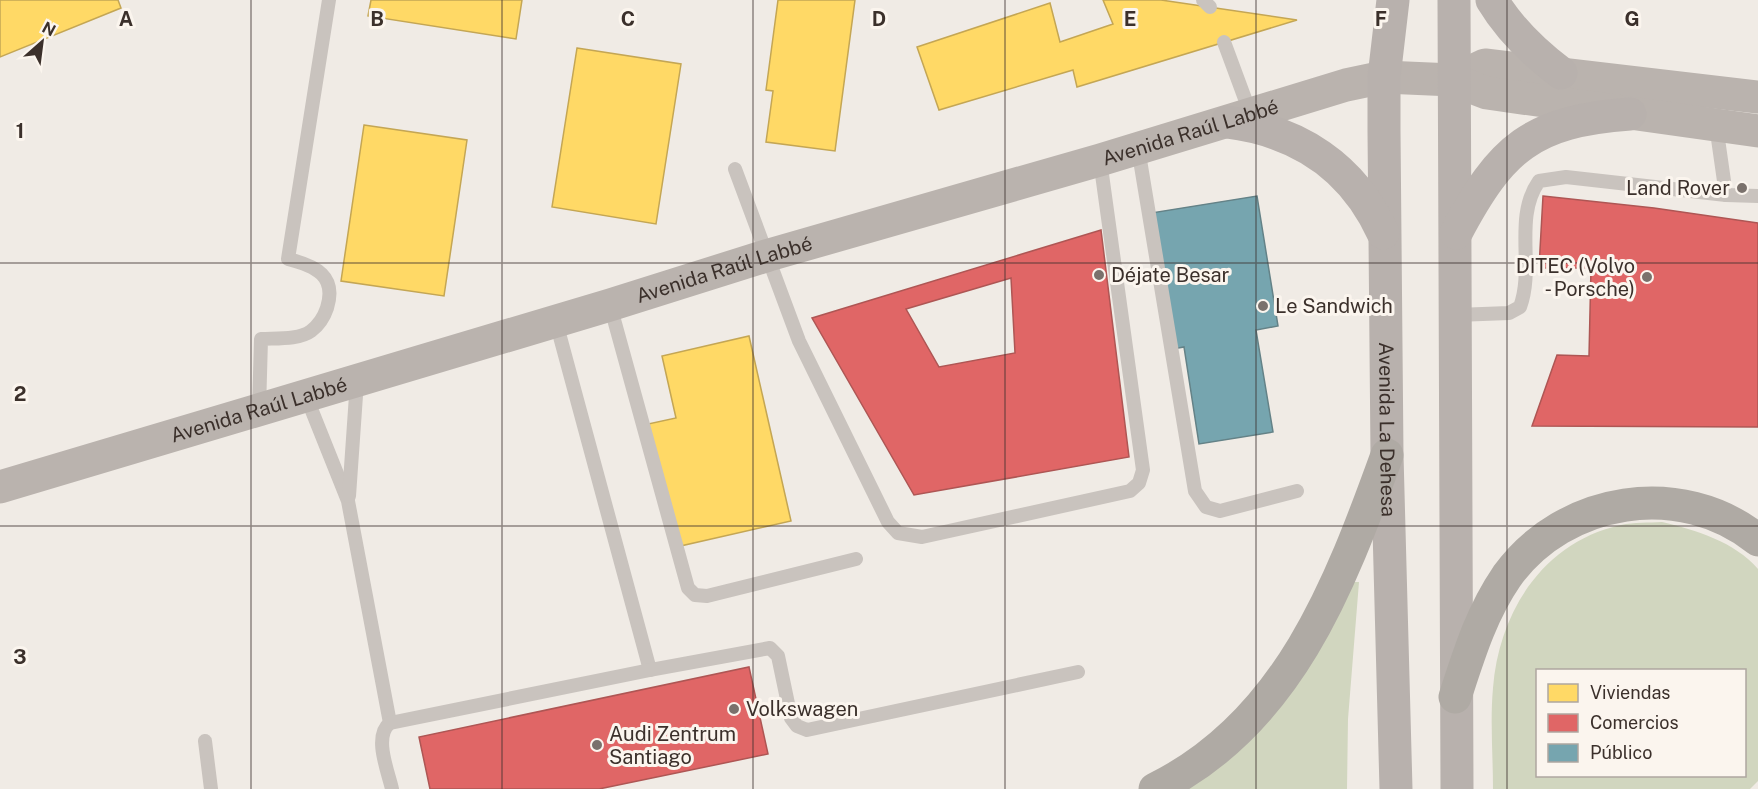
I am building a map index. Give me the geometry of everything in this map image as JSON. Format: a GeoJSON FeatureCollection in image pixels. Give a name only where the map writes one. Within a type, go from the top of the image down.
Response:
{"type":"FeatureCollection","features":[{"type":"Feature","properties":{"kind":"highway"},"geometry":{"type":"LineString","coordinates":[[1155,789],[1193,766],[1221,745],[1252,715],[1285,675],[1321,619],[1337,587],[1387,455]]}},
{"type":"Feature","properties":{"kind":"highway"},"geometry":{"type":"LineString","coordinates":[[1455,697],[1476,630],[1496,594],[1534,545],[1563,525],[1582,516],[1614,506],[1656,503],[1681,505],[1720,517],[1758,540]]}},
{"type":"Feature","properties":{"kind":"main road","name":"Avenida La Dehesa"},"geometry":{"type":"LineString","coordinates":[[1393,0],[1384,77],[1387,455],[1396,789]]}},
{"type":"Feature","properties":{"kind":"main road"},"geometry":{"type":"LineString","coordinates":[[1454,0],[1453,237],[1457,789]]}},
{"type":"Feature","properties":{"kind":"main road"},"geometry":{"type":"LineString","coordinates":[[1492,0],[1505,23],[1561,73]]}},
{"type":"Feature","properties":{"kind":"main road","name":"Avenida Raúl Labbé"},"geometry":{"type":"LineString","coordinates":[[1453,80],[1485,65],[1758,97]]}},
{"type":"Feature","properties":{"kind":"main road","name":"Avenida Raúl Labbé"},"geometry":{"type":"LineString","coordinates":[[0,487],[556,322],[769,255],[1100,160],[1346,85],[1384,77],[1453,80],[1487,93],[1758,131]]}},
{"type":"Feature","properties":{"kind":"main road"},"geometry":{"type":"LineString","coordinates":[[1453,237],[1483,183],[1516,147],[1536,134],[1572,122],[1630,114]]}},
{"type":"Feature","properties":{"kind":"main road"},"geometry":{"type":"LineString","coordinates":[[1239,119],[1306,145],[1329,161],[1362,195],[1385,237]]}},
{"type":"Feature","properties":{"kind":"lane"},"geometry":{"type":"LineString","coordinates":[[259,410],[261,339],[310,332],[324,318],[331,294],[324,276],[309,264],[288,259],[329,0]]}},
{"type":"Feature","properties":{"kind":"lane"},"geometry":{"type":"LineString","coordinates":[[1224,42],[1239,119]]}},
{"type":"Feature","properties":{"kind":"lane"},"geometry":{"type":"LineString","coordinates":[[1716,125],[1726,195]]}},
{"type":"Feature","properties":{"kind":"lane"},"geometry":{"type":"LineString","coordinates":[[1138,148],[1195,491],[1206,507],[1220,512],[1297,491]]}},
{"type":"Feature","properties":{"kind":"lane"},"geometry":{"type":"LineString","coordinates":[[735,169],[769,255],[799,341],[888,522],[898,533],[922,537],[1130,491],[1139,483],[1143,470],[1100,160]]}},
{"type":"Feature","properties":{"kind":"lane"},"geometry":{"type":"LineString","coordinates":[[1454,315],[1509,314],[1520,307],[1524,282],[1527,206],[1539,182],[1566,177],[1726,195],[1758,196]]}},
{"type":"Feature","properties":{"kind":"lane"},"geometry":{"type":"LineString","coordinates":[[610,305],[688,588],[695,595],[707,596],[856,559]]}},
{"type":"Feature","properties":{"kind":"lane"},"geometry":{"type":"LineString","coordinates":[[556,322],[650,670]]}},
{"type":"Feature","properties":{"kind":"lane"},"geometry":{"type":"LineString","coordinates":[[348,501],[357,381]]}},
{"type":"Feature","properties":{"kind":"lane"},"geometry":{"type":"LineString","coordinates":[[306,396],[348,501],[390,723]]}},
{"type":"Feature","properties":{"kind":"lane"},"geometry":{"type":"LineString","coordinates":[[392,789],[381,737],[384,728],[390,723],[770,648],[778,656],[791,718],[797,726],[807,730],[1078,672]]}},
{"type":"Feature","properties":{"kind":"lane"},"geometry":{"type":"LineString","coordinates":[[206,741],[211,789]]}},
{"type":"Feature","properties":{"kind":"green space"},"geometry":{"type":"Polygon","coordinates":[[[1662,522],[1701,533],[1738,551],[1758,569],[1758,781],[1750,789],[1493,789],[1493,688],[1497,660],[1516,608],[1530,584],[1548,564],[1569,547],[1593,534],[1636,523],[1662,522]]]}},
{"type":"Feature","properties":{"kind":"green space"},"geometry":{"type":"Polygon","coordinates":[[[1352,582],[1359,582],[1348,719],[1347,789],[1159,789],[1192,772],[1352,582]]]}},
{"type":"Feature","properties":{"kind":"building: Viviendas"},"geometry":{"type":"Polygon","coordinates":[[[0,0],[118,0],[121,8],[0,57],[0,0]]]}},
{"type":"Feature","properties":{"kind":"building: Viviendas"},"geometry":{"type":"Polygon","coordinates":[[[371,0],[522,0],[516,39],[368,16],[371,0]]]}},
{"type":"Feature","properties":{"kind":"building: Viviendas"},"geometry":{"type":"Polygon","coordinates":[[[778,0],[855,0],[835,151],[766,142],[773,91],[766,90],[778,0]]]}},
{"type":"Feature","properties":{"kind":"building: Viviendas"},"geometry":{"type":"Polygon","coordinates":[[[1103,0],[1161,0],[1297,20],[1077,87],[1073,70],[939,110],[917,47],[1050,3],[1060,42],[1113,24],[1103,0]]]}},
{"type":"Feature","properties":{"kind":"building: Viviendas"},"geometry":{"type":"Polygon","coordinates":[[[577,48],[681,64],[656,224],[552,207],[577,48]]]}},
{"type":"Feature","properties":{"kind":"building: Viviendas"},"geometry":{"type":"Polygon","coordinates":[[[364,125],[467,140],[444,296],[341,281],[364,125]]]}},
{"type":"Feature","properties":{"kind":"building: Viviendas"},"geometry":{"type":"Polygon","coordinates":[[[749,336],[791,521],[676,547],[648,424],[676,418],[662,356],[749,336]]]}},
{"type":"Feature","properties":{"kind":"building: Comercios"},"geometry":{"type":"Polygon","coordinates":[[[1543,196],[1654,208],[1758,223],[1758,427],[1532,426],[1557,355],[1589,356],[1591,268],[1539,268],[1543,196]]]}},
{"type":"Feature","properties":{"kind":"building: Comercios"},"geometry":{"type":"Polygon","coordinates":[[[1101,230],[1129,457],[914,495],[812,318],[1101,230]],[[1011,278],[906,309],[939,367],[1015,353],[1011,278]]]}},
{"type":"Feature","properties":{"kind":"building: Comercios"},"geometry":{"type":"Polygon","coordinates":[[[749,667],[768,754],[599,789],[430,789],[419,737],[749,667]]]}},
{"type":"Feature","properties":{"kind":"building: Público"},"geometry":{"type":"Polygon","coordinates":[[[1257,196],[1278,326],[1256,330],[1273,432],[1199,444],[1184,347],[1173,349],[1151,213],[1257,196]]]}},
{"type":"Feature","properties":{"kind":"place","name":"Land Rover"},"geometry":{"type":"Point","coordinates":[1742,188]}},
{"type":"Feature","properties":{"kind":"place","name":"Déjate Besar"},"geometry":{"type":"Point","coordinates":[1099,275]}},
{"type":"Feature","properties":{"kind":"place","name":"DITEC (Volvo - Porsche)"},"geometry":{"type":"Point","coordinates":[1647,277]}},
{"type":"Feature","properties":{"kind":"place","name":"Le Sandwich"},"geometry":{"type":"Point","coordinates":[1263,306]}},
{"type":"Feature","properties":{"kind":"place","name":"Volkswagen"},"geometry":{"type":"Point","coordinates":[734,709]}},
{"type":"Feature","properties":{"kind":"place","name":"Audi Zentrum Santiago"},"geometry":{"type":"Point","coordinates":[597,745]}}]}
